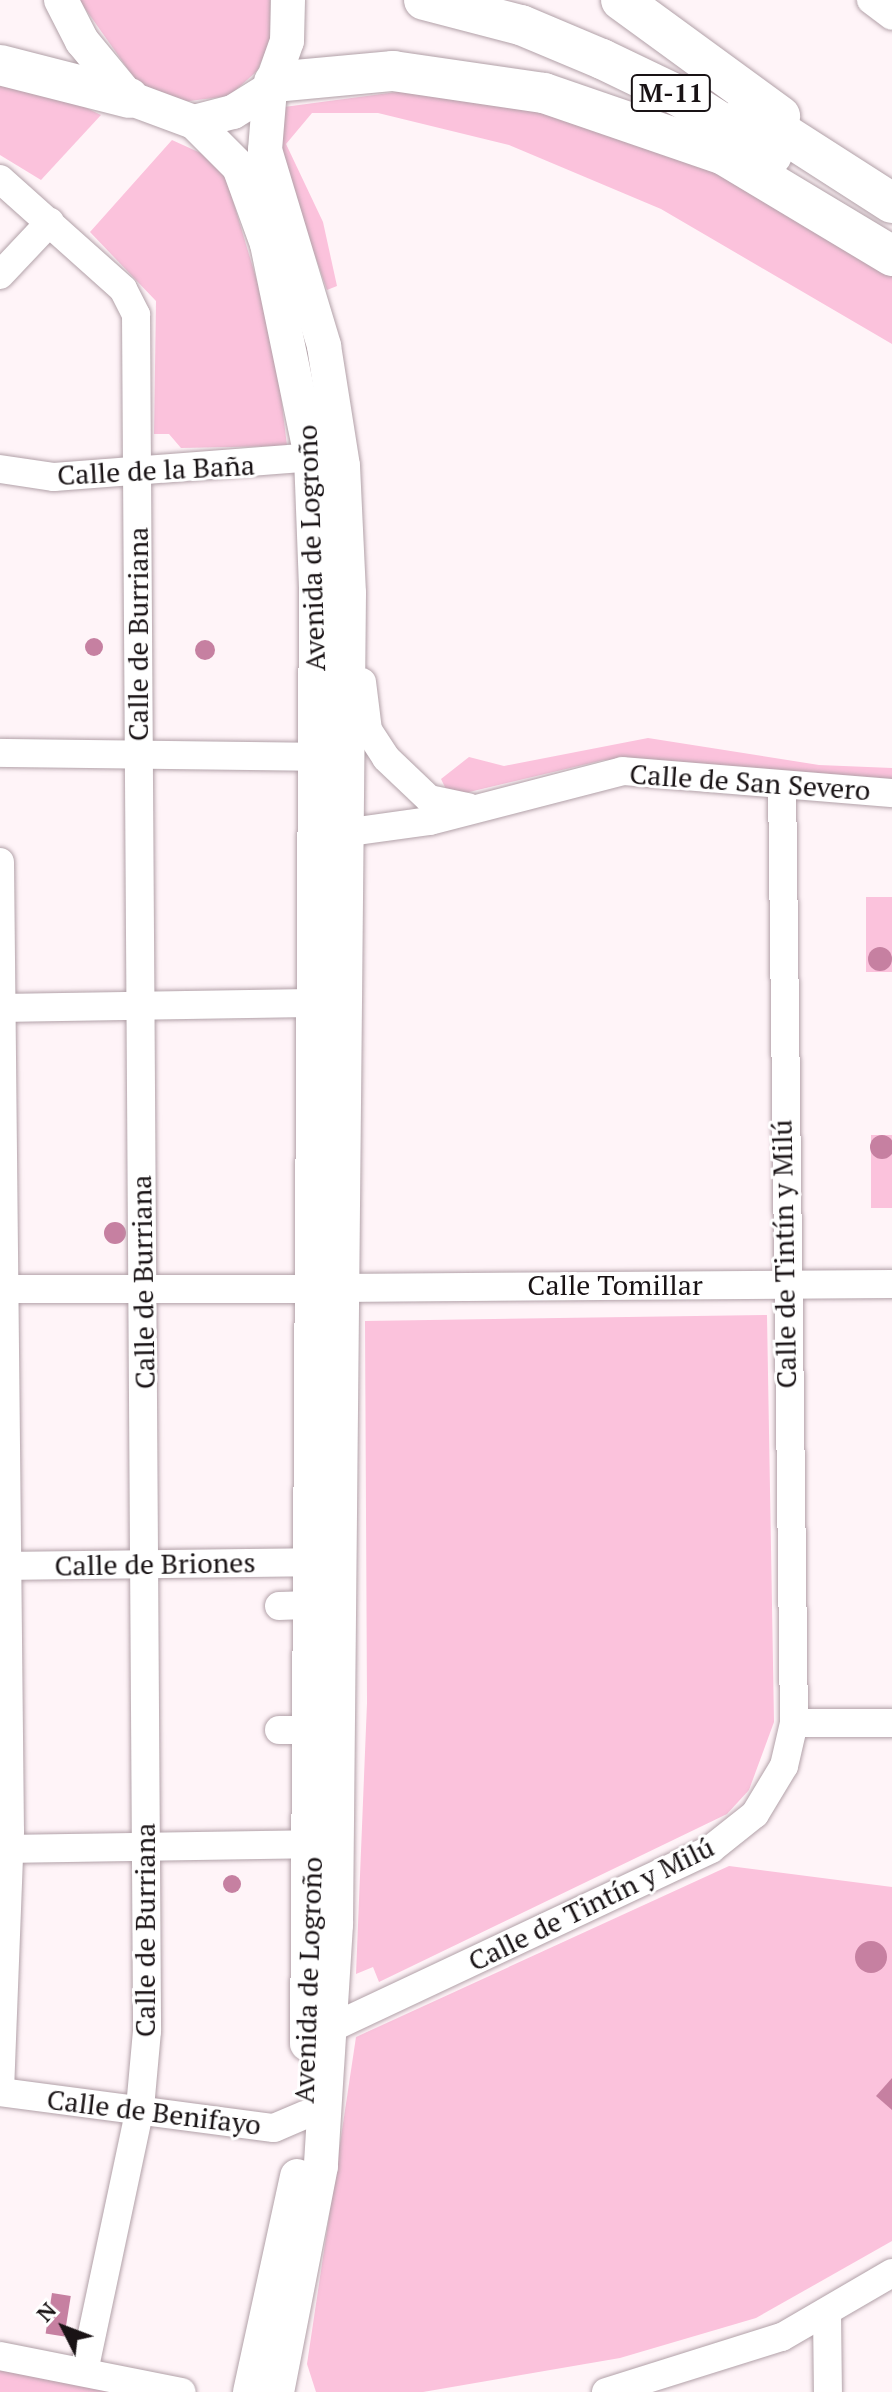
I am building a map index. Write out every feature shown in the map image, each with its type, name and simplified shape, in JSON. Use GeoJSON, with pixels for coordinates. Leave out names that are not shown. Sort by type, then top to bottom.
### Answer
{"type":"FeatureCollection","features":[{"type":"Feature","properties":{"kind":"highway","name":"M-11"},"geometry":{"type":"LineString","coordinates":[[424,0],[521,25],[679,96],[892,240]]}},
{"type":"Feature","properties":{"kind":"highway","name":"M-11"},"geometry":{"type":"LineString","coordinates":[[520,0],[615,36],[821,154],[892,203]]}},
{"type":"Feature","properties":{"kind":"highway"},"geometry":{"type":"LineString","coordinates":[[621,0],[821,154]]}},
{"type":"Feature","properties":{"kind":"highway"},"geometry":{"type":"LineString","coordinates":[[0,65],[129,98]]}},
{"type":"Feature","properties":{"kind":"highway"},"geometry":{"type":"LineString","coordinates":[[272,85],[393,71],[558,97],[724,155],[892,256]]}},
{"type":"Feature","properties":{"kind":"main road"},"geometry":{"type":"LineString","coordinates":[[61,0],[82,41],[129,98],[194,122],[233,112],[272,85]]}},
{"type":"Feature","properties":{"kind":"main road","name":"Avenida de Logroño"},"geometry":{"type":"LineString","coordinates":[[277,2392],[321,2166],[331,2028],[325,1840],[295,1605],[310,1562],[323,1288],[339,1146],[349,593],[343,466],[324,346],[265,150],[272,85],[287,41],[288,0]]}},
{"type":"Feature","properties":{"kind":"main road","name":"Avenida de Logroño"},"geometry":{"type":"LineString","coordinates":[[194,122],[239,167],[267,244],[311,457],[316,757],[311,1003],[323,1288],[310,1727]]}},
{"type":"Feature","properties":{"kind":"main road"},"geometry":{"type":"LineString","coordinates":[[316,757],[327,765],[328,827],[343,833]]}},
{"type":"Feature","properties":{"kind":"main road","name":"Avenida de Logroño"},"geometry":{"type":"LineString","coordinates":[[250,2392],[305,2115],[325,1840]]}},
{"type":"Feature","properties":{"kind":"street"},"geometry":{"type":"LineString","coordinates":[[871,0],[892,16]]}},
{"type":"Feature","properties":{"kind":"street","name":"Calle de Burriana"},"geometry":{"type":"LineString","coordinates":[[0,179],[132,301],[138,468],[147,2031],[140,2108],[84,2371]]}},
{"type":"Feature","properties":{"kind":"street"},"geometry":{"type":"LineString","coordinates":[[0,275],[50,222]]}},
{"type":"Feature","properties":{"kind":"street","name":"Calle de la Baña"},"geometry":{"type":"LineString","coordinates":[[0,469],[54,477],[138,468],[285,464],[311,457]]}},
{"type":"Feature","properties":{"kind":"street","name":"Avenida de Logroño"},"geometry":{"type":"LineString","coordinates":[[349,593],[368,730],[417,790]]}},
{"type":"Feature","properties":{"kind":"street"},"geometry":{"type":"LineString","coordinates":[[0,753],[316,757]]}},
{"type":"Feature","properties":{"kind":"street","name":"Calle de San Severo"},"geometry":{"type":"LineString","coordinates":[[343,833],[385,828],[623,771],[892,793]]}},
{"type":"Feature","properties":{"kind":"street","name":"Calle de Tintín y Milú"},"geometry":{"type":"LineString","coordinates":[[331,2028],[728,1839],[769,1797],[794,1723],[785,1286],[782,785]]}},
{"type":"Feature","properties":{"kind":"street"},"geometry":{"type":"LineString","coordinates":[[385,828],[417,790]]}},
{"type":"Feature","properties":{"kind":"street","name":"Calle de San Severo"},"geometry":{"type":"LineString","coordinates":[[417,790],[444,805],[469,807]]}},
{"type":"Feature","properties":{"kind":"street"},"geometry":{"type":"LineString","coordinates":[[0,862],[5,1849],[0,2092]]}},
{"type":"Feature","properties":{"kind":"street"},"geometry":{"type":"LineString","coordinates":[[1,1008],[139,1002],[311,1003]]}},
{"type":"Feature","properties":{"kind":"street","name":"Avenida de Logroño"},"geometry":{"type":"LineString","coordinates":[[311,1003],[325,1015],[328,1112],[339,1146]]}},
{"type":"Feature","properties":{"kind":"street","name":"Calle Tomillar"},"geometry":{"type":"LineString","coordinates":[[3,1289],[892,1284]]}},
{"type":"Feature","properties":{"kind":"street","name":"Avenida de Logroño"},"geometry":{"type":"LineString","coordinates":[[310,1562],[326,1587],[331,1705],[310,1727]]}},
{"type":"Feature","properties":{"kind":"street","name":"Calle de Briones"},"geometry":{"type":"LineString","coordinates":[[2,1566],[310,1562]]}},
{"type":"Feature","properties":{"kind":"street"},"geometry":{"type":"LineString","coordinates":[[794,1723],[892,1723]]}},
{"type":"Feature","properties":{"kind":"street"},"geometry":{"type":"LineString","coordinates":[[5,1849],[144,1842],[325,1840]]}},
{"type":"Feature","properties":{"kind":"street","name":"Calle de Benifayo"},"geometry":{"type":"LineString","coordinates":[[0,2092],[274,2128],[305,2115]]}},
{"type":"Feature","properties":{"kind":"street"},"geometry":{"type":"LineString","coordinates":[[606,2392],[711,2364],[827,2314],[892,2273]]}},
{"type":"Feature","properties":{"kind":"street"},"geometry":{"type":"LineString","coordinates":[[827,2314],[828,2392]]}},
{"type":"Feature","properties":{"kind":"street"},"geometry":{"type":"LineString","coordinates":[[0,2356],[181,2392]]}},
{"type":"Feature","properties":{"kind":"shaded area"},"geometry":{"type":"Polygon","coordinates":[[[79,0],[270,0],[271,40],[257,71],[229,96],[174,103],[137,82],[79,0]]]}},
{"type":"Feature","properties":{"kind":"shaded area"},"geometry":{"type":"Polygon","coordinates":[[[0,80],[43,87],[101,115],[41,180],[0,155],[0,80]]]}},
{"type":"Feature","properties":{"kind":"shaded area"},"geometry":{"type":"Polygon","coordinates":[[[449,85],[699,153],[892,273],[892,344],[661,209],[509,145],[378,113],[312,113],[286,144],[323,222],[337,286],[327,290],[276,144],[284,107],[449,85]]]}},
{"type":"Feature","properties":{"kind":"shaded area"},"geometry":{"type":"Polygon","coordinates":[[[172,140],[216,160],[228,184],[274,338],[287,446],[181,448],[169,434],[154,434],[156,301],[90,232],[172,140]]]}},
{"type":"Feature","properties":{"kind":"shaded area"},"geometry":{"type":"Polygon","coordinates":[[[94,638],[103,647],[94,656],[85,647],[94,638]]]}},
{"type":"Feature","properties":{"kind":"shaded area"},"geometry":{"type":"Polygon","coordinates":[[[205,640],[212,643],[215,650],[212,657],[205,660],[198,657],[195,650],[198,643],[205,640]]]}},
{"type":"Feature","properties":{"kind":"shaded area"},"geometry":{"type":"Polygon","coordinates":[[[648,738],[819,765],[892,768],[892,779],[642,759],[604,760],[465,793],[447,791],[441,779],[469,757],[504,766],[648,738]]]}},
{"type":"Feature","properties":{"kind":"shaded area"},"geometry":{"type":"Polygon","coordinates":[[[866,897],[892,897],[892,972],[866,972],[866,897]]]}},
{"type":"Feature","properties":{"kind":"shaded area"},"geometry":{"type":"Polygon","coordinates":[[[880,947],[889,950],[892,959],[889,968],[880,971],[871,968],[868,959],[871,950],[880,947]]]}},
{"type":"Feature","properties":{"kind":"shaded area"},"geometry":{"type":"Polygon","coordinates":[[[871,1135],[892,1135],[892,1208],[871,1208],[871,1135]]]}},
{"type":"Feature","properties":{"kind":"shaded area"},"geometry":{"type":"Polygon","coordinates":[[[882,1135],[891,1138],[894,1147],[891,1156],[882,1159],[873,1156],[870,1147],[873,1138],[882,1135]]]}},
{"type":"Feature","properties":{"kind":"shaded area"},"geometry":{"type":"Polygon","coordinates":[[[115,1222],[123,1225],[126,1233],[123,1241],[115,1244],[107,1241],[104,1233],[107,1225],[115,1222]]]}},
{"type":"Feature","properties":{"kind":"shaded area"},"geometry":{"type":"Polygon","coordinates":[[[767,1315],[774,1722],[749,1790],[727,1814],[379,1982],[373,1967],[356,1974],[367,1703],[365,1321],[767,1315]]]}},
{"type":"Feature","properties":{"kind":"shaded area"},"geometry":{"type":"Polygon","coordinates":[[[729,1866],[892,1887],[892,2241],[756,2318],[620,2358],[423,2392],[316,2392],[307,2364],[356,2037],[729,1866]]]}},
{"type":"Feature","properties":{"kind":"shaded area"},"geometry":{"type":"Polygon","coordinates":[[[232,1875],[241,1884],[232,1893],[223,1884],[232,1875]]]}},
{"type":"Feature","properties":{"kind":"shaded area"},"geometry":{"type":"Polygon","coordinates":[[[871,1941],[882,1946],[887,1957],[882,1968],[871,1973],[860,1968],[855,1957],[860,1946],[871,1941]]]}},
{"type":"Feature","properties":{"kind":"shaded area"},"geometry":{"type":"Polygon","coordinates":[[[892,2078],[892,2110],[876,2096],[892,2078]]]}},
{"type":"Feature","properties":{"kind":"shaded area"},"geometry":{"type":"Polygon","coordinates":[[[52,2293],[71,2296],[64,2336],[46,2333],[52,2293]]]}},
{"type":"Feature","properties":{"kind":"shaded area"},"geometry":{"type":"Polygon","coordinates":[[[0,2370],[57,2381],[117,2392],[0,2392],[0,2370]]]}}]}
